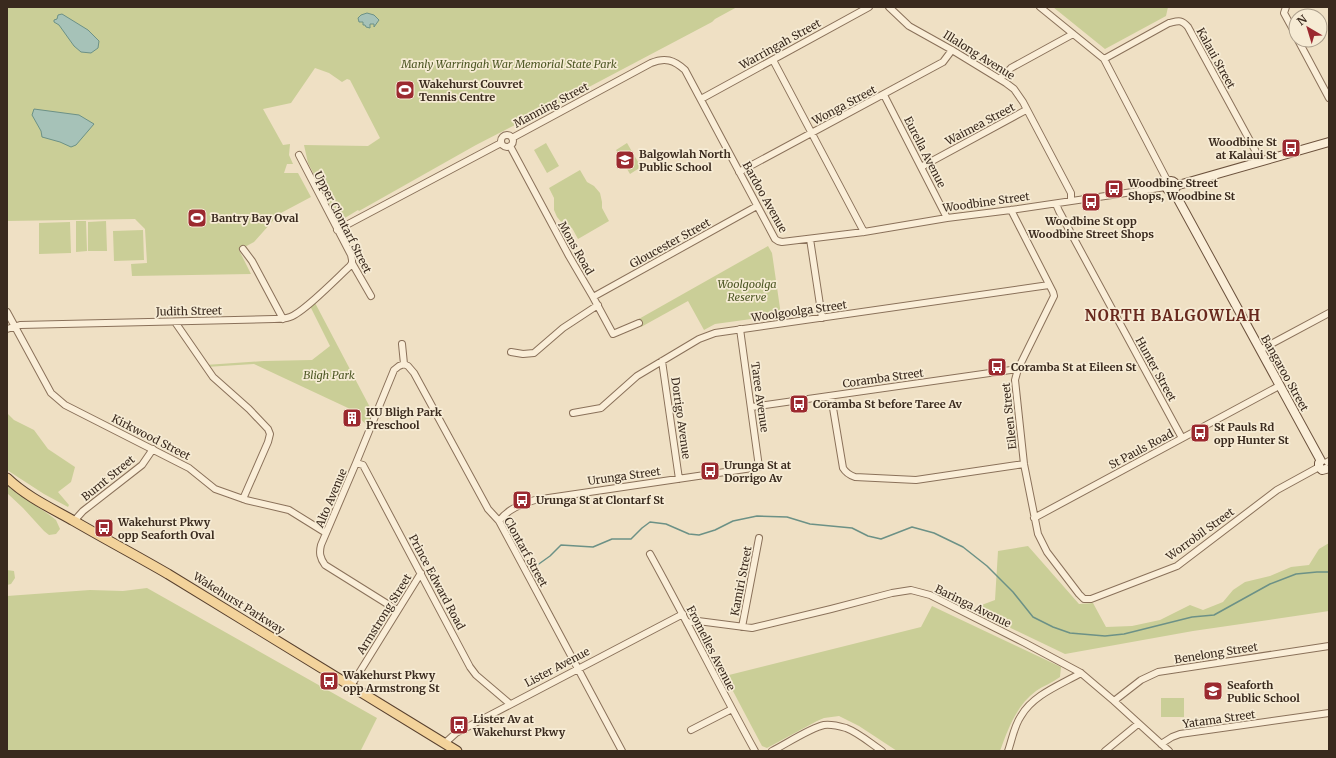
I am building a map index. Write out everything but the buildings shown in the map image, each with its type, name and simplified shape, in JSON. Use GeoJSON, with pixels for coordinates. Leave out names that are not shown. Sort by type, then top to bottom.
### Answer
{"type":"FeatureCollection","features":[{"type":"Feature","properties":{"kind":"main road","name":"Wakehurst Parkway"},"geometry":{"type":"LineString","coordinates":[[7,478],[19,489],[37,501],[168,574],[457,751]]}},
{"type":"Feature","properties":{"kind":"street","name":"Warringah Street"},"geometry":{"type":"LineString","coordinates":[[701,99],[869,7]]}},
{"type":"Feature","properties":{"kind":"street","name":"Illalong Avenue"},"geometry":{"type":"LineString","coordinates":[[889,7],[909,26],[952,50],[1014,89],[1019,95],[1071,193],[1071,200]]}},
{"type":"Feature","properties":{"kind":"street","name":"Bangaroo Street"},"geometry":{"type":"LineString","coordinates":[[1040,7],[1104,59],[1260,350],[1325,466]]}},
{"type":"Feature","properties":{"kind":"street"},"geometry":{"type":"LineString","coordinates":[[1286,7],[1284,13],[1288,20]]}},
{"type":"Feature","properties":{"kind":"street","name":"Kalaui Street"},"geometry":{"type":"LineString","coordinates":[[1104,59],[1169,23],[1178,21],[1184,22],[1261,161]]}},
{"type":"Feature","properties":{"kind":"street"},"geometry":{"type":"LineString","coordinates":[[1000,79],[1011,68],[1073,34]]}},
{"type":"Feature","properties":{"kind":"street"},"geometry":{"type":"LineString","coordinates":[[1302,48],[1329,98]]}},
{"type":"Feature","properties":{"kind":"street","name":"Wonga Street"},"geometry":{"type":"LineString","coordinates":[[739,172],[943,62],[952,50]]}},
{"type":"Feature","properties":{"kind":"street","name":"Manning Street"},"geometry":{"type":"LineString","coordinates":[[512,138],[658,60],[671,60],[679,64],[685,70]]}},
{"type":"Feature","properties":{"kind":"street"},"geometry":{"type":"LineString","coordinates":[[773,60],[864,232]]}},
{"type":"Feature","properties":{"kind":"street","name":"Bardoo Avenue"},"geometry":{"type":"LineString","coordinates":[[685,70],[775,239],[782,242],[810,239]]}},
{"type":"Feature","properties":{"kind":"street","name":"Eurella Avenue"},"geometry":{"type":"LineString","coordinates":[[884,95],[948,218]]}},
{"type":"Feature","properties":{"kind":"street","name":"Waimea Street"},"geometry":{"type":"LineString","coordinates":[[921,167],[1026,110]]}},
{"type":"Feature","properties":{"kind":"street"},"geometry":{"type":"LineString","coordinates":[[504,135],[508,135],[512,138],[513,142],[510,146],[505,147],[501,143],[501,138],[504,135]]}},
{"type":"Feature","properties":{"kind":"street","name":"Woodbine Street"},"geometry":{"type":"LineString","coordinates":[[810,239],[1171,186],[1329,142]]}},
{"type":"Feature","properties":{"kind":"street"},"geometry":{"type":"LineString","coordinates":[[337,230],[501,143]]}},
{"type":"Feature","properties":{"kind":"street","name":"Mons Road"},"geometry":{"type":"LineString","coordinates":[[510,146],[568,256],[598,305],[613,334],[639,323]]}},
{"type":"Feature","properties":{"kind":"street","name":"Upper Clontarf Street"},"geometry":{"type":"LineString","coordinates":[[299,156],[351,255],[352,263],[371,296]]}},
{"type":"Feature","properties":{"kind":"street","name":"Hunter Street"},"geometry":{"type":"LineString","coordinates":[[1056,204],[1182,438]]}},
{"type":"Feature","properties":{"kind":"street","name":"Gloucester Street"},"geometry":{"type":"LineString","coordinates":[[593,297],[757,206]]}},
{"type":"Feature","properties":{"kind":"street","name":"Eileen Street"},"geometry":{"type":"LineString","coordinates":[[1011,210],[1053,292],[1053,300],[1018,369],[1014,385],[1024,464],[1034,518],[1038,534],[1047,552],[1084,599]]}},
{"type":"Feature","properties":{"kind":"street"},"geometry":{"type":"LineString","coordinates":[[810,239],[822,318]]}},
{"type":"Feature","properties":{"kind":"street"},"geometry":{"type":"LineString","coordinates":[[243,249],[252,261],[282,319]]}},
{"type":"Feature","properties":{"kind":"street","name":"Judith Street"},"geometry":{"type":"LineString","coordinates":[[7,329],[14,326],[289,318],[296,314],[352,263]]}},
{"type":"Feature","properties":{"kind":"street","name":"Woolgoolga Street"},"geometry":{"type":"LineString","coordinates":[[574,413],[601,408],[637,376],[700,339],[716,333],[1049,285]]}},
{"type":"Feature","properties":{"kind":"street"},"geometry":{"type":"LineString","coordinates":[[511,352],[523,354],[534,353],[563,328],[598,305]]}},
{"type":"Feature","properties":{"kind":"street","name":"Kirkwood Street"},"geometry":{"type":"LineString","coordinates":[[7,312],[51,393],[65,405],[189,468],[216,489],[243,499],[289,510],[326,533]]}},
{"type":"Feature","properties":{"kind":"street"},"geometry":{"type":"LineString","coordinates":[[1260,350],[1329,313]]}},
{"type":"Feature","properties":{"kind":"street"},"geometry":{"type":"LineString","coordinates":[[175,322],[213,377],[249,409],[268,429],[270,434],[268,442],[243,499]]}},
{"type":"Feature","properties":{"kind":"street","name":"Taree Avenue"},"geometry":{"type":"LineString","coordinates":[[740,329],[752,407],[759,467]]}},
{"type":"Feature","properties":{"kind":"street"},"geometry":{"type":"LineString","coordinates":[[402,344],[404,364]]}},
{"type":"Feature","properties":{"kind":"street","name":"Dorrigo Avenue"},"geometry":{"type":"LineString","coordinates":[[662,361],[679,479]]}},
{"type":"Feature","properties":{"kind":"street","name":"Alto Avenue"},"geometry":{"type":"LineString","coordinates":[[397,610],[325,565],[321,559],[320,552],[321,545],[394,370],[404,364]]}},
{"type":"Feature","properties":{"kind":"street","name":"Clontarf Street"},"geometry":{"type":"LineString","coordinates":[[404,364],[414,373],[488,509],[499,521],[622,751]]}},
{"type":"Feature","properties":{"kind":"street","name":"Coramba Street"},"geometry":{"type":"LineString","coordinates":[[752,407],[1018,369]]}},
{"type":"Feature","properties":{"kind":"street","name":"St Pauls Road"},"geometry":{"type":"LineString","coordinates":[[1034,518],[1280,386]]}},
{"type":"Feature","properties":{"kind":"street"},"geometry":{"type":"LineString","coordinates":[[832,396],[843,468],[846,472],[855,477],[916,480],[1024,464]]}},
{"type":"Feature","properties":{"kind":"street","name":"Burnt Street"},"geometry":{"type":"LineString","coordinates":[[74,521],[83,511],[142,465],[153,449]]}},
{"type":"Feature","properties":{"kind":"street","name":"Prince Edward Road"},"geometry":{"type":"LineString","coordinates":[[356,463],[363,465],[470,666],[476,675],[510,704]]}},
{"type":"Feature","properties":{"kind":"street","name":"Worrobil Street"},"geometry":{"type":"LineString","coordinates":[[1084,599],[1091,599],[1177,566],[1277,490],[1325,466]]}},
{"type":"Feature","properties":{"kind":"street","name":"Urunga Street"},"geometry":{"type":"LineString","coordinates":[[499,521],[506,513],[522,504],[535,500],[759,467]]}},
{"type":"Feature","properties":{"kind":"street","name":"Kamiri Street"},"geometry":{"type":"LineString","coordinates":[[742,627],[759,538]]}},
{"type":"Feature","properties":{"kind":"street","name":"Fromelles Avenue"},"geometry":{"type":"LineString","coordinates":[[650,554],[732,709],[756,751]]}},
{"type":"Feature","properties":{"kind":"street","name":"Armstrong Street"},"geometry":{"type":"LineString","coordinates":[[351,686],[421,573]]}},
{"type":"Feature","properties":{"kind":"street","name":"Baringa Avenue"},"geometry":{"type":"LineString","coordinates":[[687,623],[698,621],[752,628],[831,610],[892,593],[911,590],[930,595],[1081,673],[1169,751]]}},
{"type":"Feature","properties":{"kind":"street","name":"Lister Avenue"},"geometry":{"type":"LineString","coordinates":[[445,744],[456,733],[577,668],[683,614]]}},
{"type":"Feature","properties":{"kind":"street","name":"Benelong Street"},"geometry":{"type":"LineString","coordinates":[[1114,701],[1141,680],[1158,672],[1329,646]]}},
{"type":"Feature","properties":{"kind":"street"},"geometry":{"type":"LineString","coordinates":[[1008,751],[1019,718],[1027,707],[1036,699],[1081,673]]}},
{"type":"Feature","properties":{"kind":"street"},"geometry":{"type":"LineString","coordinates":[[691,730],[732,709]]}},
{"type":"Feature","properties":{"kind":"street","name":"Yatama Street"},"geometry":{"type":"LineString","coordinates":[[1161,744],[1180,734],[1329,712]]}},
{"type":"Feature","properties":{"kind":"street"},"geometry":{"type":"LineString","coordinates":[[1105,751],[1138,724]]}},
{"type":"Feature","properties":{"kind":"street"},"geometry":{"type":"LineString","coordinates":[[772,751],[816,728],[826,725],[834,725],[856,733],[882,751]]}},
{"type":"Feature","properties":{"kind":"green space","name":"Manly Warringah War Memorial State Park"},"geometry":{"type":"Polygon","coordinates":[[[7,7],[737,7],[712,22],[517,125],[476,145],[340,221],[332,209],[308,163],[304,145],[368,146],[380,138],[350,80],[347,79],[342,82],[329,73],[315,68],[291,103],[263,109],[283,145],[290,144],[289,155],[293,164],[287,164],[284,173],[298,173],[311,197],[279,214],[254,242],[239,250],[251,274],[132,276],[131,264],[147,263],[145,229],[135,219],[7,221],[7,7]]]}},
{"type":"Feature","properties":{"kind":"green space"},"geometry":{"type":"Polygon","coordinates":[[[1053,7],[1168,7],[1166,16],[1105,49],[1053,7]]]}},
{"type":"Feature","properties":{"kind":"green space"},"geometry":{"type":"Polygon","coordinates":[[[546,143],[559,166],[547,173],[534,150],[546,143]]]}},
{"type":"Feature","properties":{"kind":"green space"},"geometry":{"type":"Polygon","coordinates":[[[627,143],[641,167],[630,174],[616,150],[627,143]]]}},
{"type":"Feature","properties":{"kind":"green space"},"geometry":{"type":"Polygon","coordinates":[[[580,170],[587,182],[594,186],[600,193],[602,208],[609,221],[578,239],[572,228],[563,224],[557,217],[554,210],[554,198],[549,188],[580,170]]]}},
{"type":"Feature","properties":{"kind":"green space"},"geometry":{"type":"Polygon","coordinates":[[[76,221],[86,221],[87,251],[76,252],[76,221]]]}},
{"type":"Feature","properties":{"kind":"green space"},"geometry":{"type":"Polygon","coordinates":[[[106,221],[107,251],[88,251],[88,222],[106,221]]]}},
{"type":"Feature","properties":{"kind":"green space"},"geometry":{"type":"Polygon","coordinates":[[[70,222],[71,253],[39,254],[39,223],[70,222]]]}},
{"type":"Feature","properties":{"kind":"green space"},"geometry":{"type":"Polygon","coordinates":[[[143,230],[144,260],[114,261],[113,231],[143,230]]]}},
{"type":"Feature","properties":{"kind":"green space","name":"Woolgoolga Reserve"},"geometry":{"type":"Polygon","coordinates":[[[768,246],[772,253],[781,315],[715,324],[704,330],[688,301],[641,327],[637,320],[768,246]]]}},
{"type":"Feature","properties":{"kind":"green space","name":"Bligh Park"},"geometry":{"type":"Polygon","coordinates":[[[313,299],[373,413],[368,426],[348,408],[254,364],[206,367],[205,365],[264,361],[312,360],[330,346],[309,304],[313,299]]]}},
{"type":"Feature","properties":{"kind":"green space"},"geometry":{"type":"Polygon","coordinates":[[[7,413],[14,420],[34,430],[48,449],[75,467],[71,482],[58,492],[69,505],[68,507],[44,494],[7,470],[7,413]]]}},
{"type":"Feature","properties":{"kind":"green space"},"geometry":{"type":"Polygon","coordinates":[[[7,486],[56,520],[60,529],[56,534],[49,535],[44,531],[7,493],[7,486]]]}},
{"type":"Feature","properties":{"kind":"green space"},"geometry":{"type":"Polygon","coordinates":[[[1329,543],[1329,611],[1193,631],[1065,654],[971,609],[995,600],[998,551],[1028,546],[1079,604],[1093,603],[1106,627],[1132,626],[1160,620],[1190,605],[1203,610],[1223,602],[1233,590],[1245,582],[1270,576],[1291,567],[1309,565],[1319,549],[1329,543]]]}},
{"type":"Feature","properties":{"kind":"green space"},"geometry":{"type":"Polygon","coordinates":[[[7,570],[14,571],[15,578],[11,584],[7,585],[7,570]]]}},
{"type":"Feature","properties":{"kind":"green space"},"geometry":{"type":"Polygon","coordinates":[[[147,588],[377,718],[361,750],[7,751],[7,596],[90,590],[123,591],[147,588]]]}},
{"type":"Feature","properties":{"kind":"green space"},"geometry":{"type":"Polygon","coordinates":[[[932,606],[1061,667],[1060,677],[1036,691],[1023,704],[1010,726],[1000,751],[897,751],[859,726],[839,716],[824,718],[817,721],[767,748],[762,746],[725,676],[921,627],[932,606]]]}},
{"type":"Feature","properties":{"kind":"green space"},"geometry":{"type":"Polygon","coordinates":[[[1161,698],[1184,698],[1184,717],[1161,717],[1161,698]]]}},
{"type":"Feature","properties":{"kind":"water"},"geometry":{"type":"Polygon","coordinates":[[[367,13],[374,15],[379,20],[374,27],[374,24],[370,24],[370,28],[363,25],[363,22],[359,22],[358,18],[367,13]]]}},
{"type":"Feature","properties":{"kind":"water"},"geometry":{"type":"Polygon","coordinates":[[[62,14],[88,30],[99,41],[98,48],[91,53],[81,52],[74,46],[59,25],[54,22],[58,15],[62,14]]]}},
{"type":"Feature","properties":{"kind":"water"},"geometry":{"type":"Polygon","coordinates":[[[34,109],[79,115],[94,124],[76,145],[71,147],[42,137],[41,131],[32,115],[34,109]]]}},
{"type":"Feature","properties":{"kind":"waterway"},"geometry":{"type":"LineString","coordinates":[[532,565],[536,566],[550,556],[561,545],[593,547],[612,539],[631,539],[650,522],[666,524],[689,534],[699,535],[715,530],[733,521],[757,516],[787,517],[810,524],[852,528],[868,536],[881,539],[912,527],[934,533],[963,547],[987,566],[1013,592],[1033,617],[1053,627],[1070,633],[1105,636],[1124,634],[1192,617],[1214,615],[1270,584],[1296,574],[1329,572]]}},
{"type":"Feature","properties":{"kind":"place","name":"Wakehurst Couvret Tennis Centre"},"geometry":{"type":"Point","coordinates":[405,90]}},
{"type":"Feature","properties":{"kind":"place","name":"Woodbine St at Kalaui St"},"geometry":{"type":"Point","coordinates":[1291,148]}},
{"type":"Feature","properties":{"kind":"place","name":"Balgowlah North Public School"},"geometry":{"type":"Point","coordinates":[625,160]}},
{"type":"Feature","properties":{"kind":"place","name":"Woodbine Street Shops, Woodbine St"},"geometry":{"type":"Point","coordinates":[1114,189]}},
{"type":"Feature","properties":{"kind":"place","name":"Woodbine St opp Woodbine Street Shops"},"geometry":{"type":"Point","coordinates":[1091,202]}},
{"type":"Feature","properties":{"kind":"place","name":"Bantry Bay Oval"},"geometry":{"type":"Point","coordinates":[197,218]}},
{"type":"Feature","properties":{"kind":"place","name":"Coramba St at Eileen St"},"geometry":{"type":"Point","coordinates":[997,367]}},
{"type":"Feature","properties":{"kind":"place","name":"Coramba St before Taree Av"},"geometry":{"type":"Point","coordinates":[799,404]}},
{"type":"Feature","properties":{"kind":"place","name":"KU Bligh Park Preschool"},"geometry":{"type":"Point","coordinates":[352,418]}},
{"type":"Feature","properties":{"kind":"place","name":"St Pauls Rd opp Hunter St"},"geometry":{"type":"Point","coordinates":[1200,433]}},
{"type":"Feature","properties":{"kind":"place","name":"Urunga St at Dorrigo Av"},"geometry":{"type":"Point","coordinates":[710,471]}},
{"type":"Feature","properties":{"kind":"place","name":"Urunga St at Clontarf St"},"geometry":{"type":"Point","coordinates":[522,500]}},
{"type":"Feature","properties":{"kind":"place","name":"Wakehurst Pkwy opp Seaforth Oval"},"geometry":{"type":"Point","coordinates":[104,528]}},
{"type":"Feature","properties":{"kind":"place","name":"Wakehurst Pkwy opp Armstrong St"},"geometry":{"type":"Point","coordinates":[329,681]}},
{"type":"Feature","properties":{"kind":"place","name":"Seaforth Public School"},"geometry":{"type":"Point","coordinates":[1213,691]}},
{"type":"Feature","properties":{"kind":"place","name":"Lister Av at Wakehurst Pkwy"},"geometry":{"type":"Point","coordinates":[459,725]}},
{"type":"Feature","properties":{"kind":"district","name":"NORTH BALGOWLAH"},"geometry":{"type":"Point","coordinates":[1173,316]}}]}
